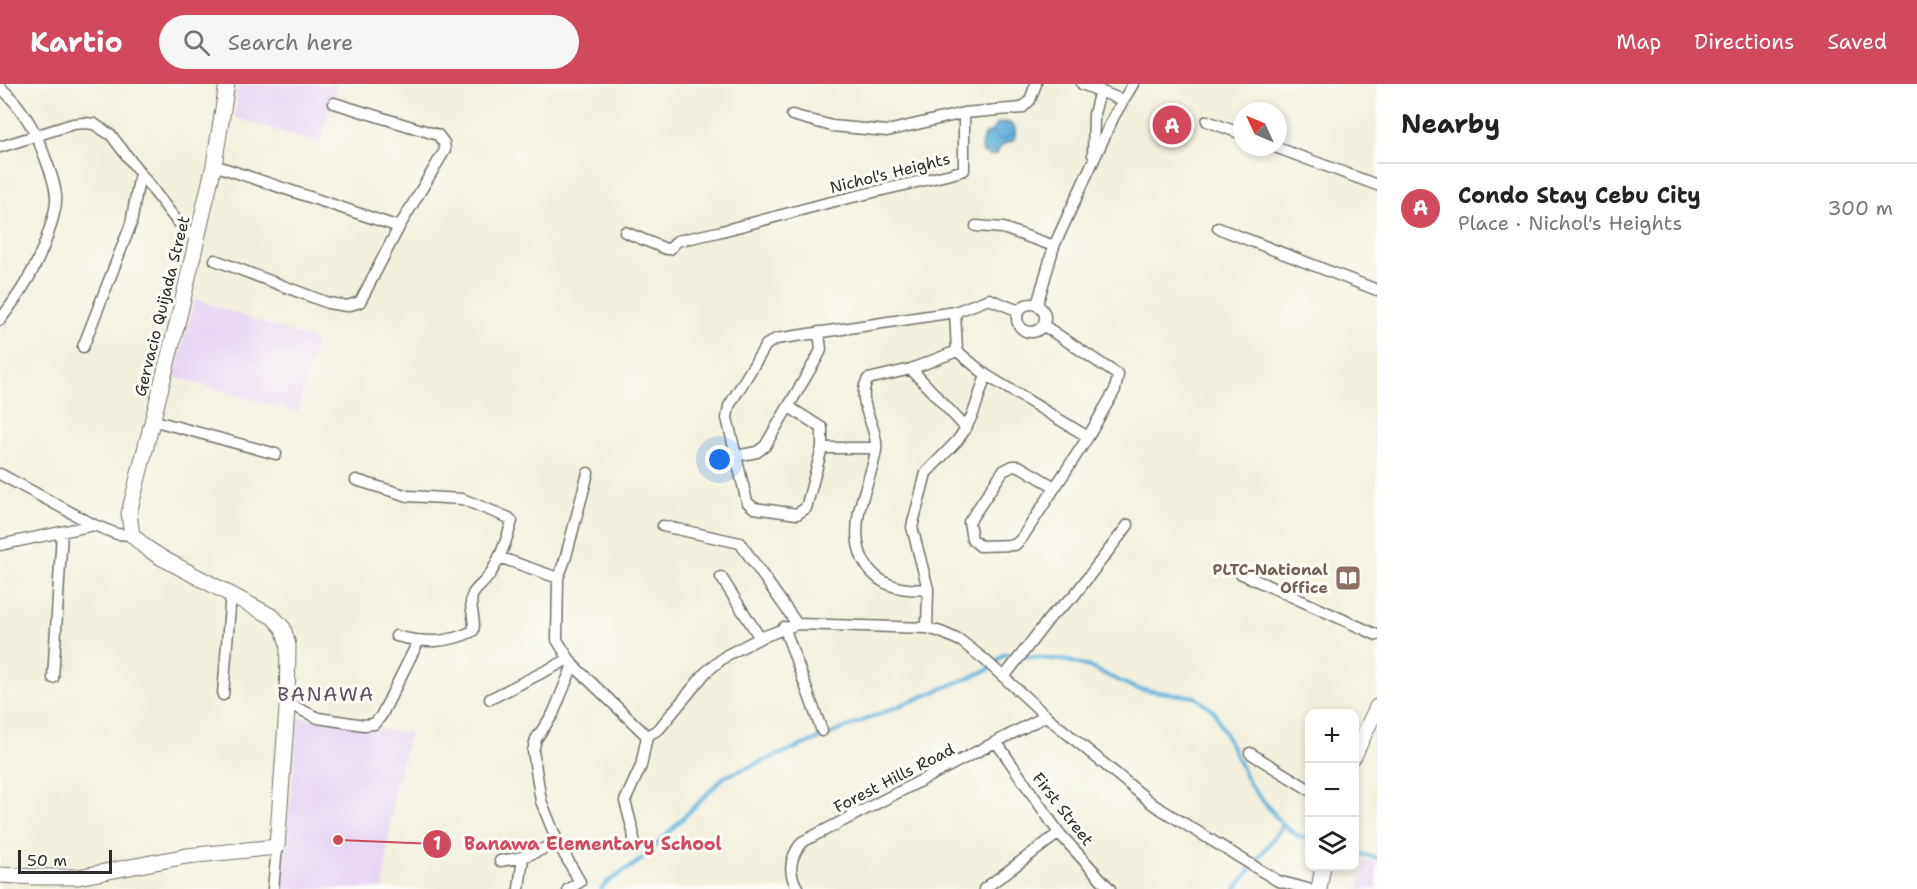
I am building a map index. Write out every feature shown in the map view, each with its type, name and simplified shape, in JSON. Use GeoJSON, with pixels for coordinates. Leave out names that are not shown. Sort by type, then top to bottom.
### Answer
{"type":"FeatureCollection","features":[{"type":"Feature","properties":{"kind":"street","name":"Gervacio Quijada Street"},"geometry":{"type":"LineString","coordinates":[[132,535],[129,513],[197,240],[214,165],[227,84]]}},
{"type":"Feature","properties":{"kind":"street"},"geometry":{"type":"LineString","coordinates":[[792,115],[832,126],[886,131],[963,113],[1022,108],[1029,100],[1036,84]]}},
{"type":"Feature","properties":{"kind":"street"},"geometry":{"type":"LineString","coordinates":[[1082,84],[1122,100]]}},
{"type":"Feature","properties":{"kind":"street"},"geometry":{"type":"LineString","coordinates":[[1037,305],[1053,246],[1122,100],[1133,84]]}},
{"type":"Feature","properties":{"kind":"street"},"geometry":{"type":"LineString","coordinates":[[0,87],[15,101],[37,136],[56,195],[56,210],[33,271],[26,285],[0,320]]}},
{"type":"Feature","properties":{"kind":"street"},"geometry":{"type":"LineString","coordinates":[[1093,161],[1094,114],[1100,90]]}},
{"type":"Feature","properties":{"kind":"street"},"geometry":{"type":"LineString","coordinates":[[215,260],[328,303],[347,306],[360,302],[399,227],[445,150],[444,142],[438,135],[334,103]]}},
{"type":"Feature","properties":{"kind":"street","name":"Nichol's Heights"},"geometry":{"type":"LineString","coordinates":[[626,232],[666,249],[673,247],[677,241],[683,239],[964,170],[963,113]]}},
{"type":"Feature","properties":{"kind":"street"},"geometry":{"type":"LineString","coordinates":[[1207,121],[1233,131]]}},
{"type":"Feature","properties":{"kind":"street"},"geometry":{"type":"LineString","coordinates":[[0,147],[73,124],[94,124],[111,135],[176,220],[197,240]]}},
{"type":"Feature","properties":{"kind":"street"},"geometry":{"type":"LineString","coordinates":[[1287,151],[1377,185]]}},
{"type":"Feature","properties":{"kind":"street"},"geometry":{"type":"LineString","coordinates":[[214,165],[399,227]]}},
{"type":"Feature","properties":{"kind":"street"},"geometry":{"type":"LineString","coordinates":[[83,347],[110,283],[131,224],[140,173]]}},
{"type":"Feature","properties":{"kind":"street"},"geometry":{"type":"LineString","coordinates":[[976,226],[1003,228],[1053,246]]}},
{"type":"Feature","properties":{"kind":"street"},"geometry":{"type":"LineString","coordinates":[[1218,228],[1377,290]]}},
{"type":"Feature","properties":{"kind":"street"},"geometry":{"type":"LineString","coordinates":[[789,407],[822,428],[822,448],[806,508],[797,514],[754,508],[747,502],[727,418],[729,406],[766,345],[776,339],[956,312],[989,299],[1019,310]]}},
{"type":"Feature","properties":{"kind":"street"},"geometry":{"type":"LineString","coordinates":[[1031,304],[1037,305],[1043,310],[1045,318],[1043,325],[1037,331],[1028,332],[1020,327],[1017,319],[1019,310],[1031,304]]}},
{"type":"Feature","properties":{"kind":"street"},"geometry":{"type":"LineString","coordinates":[[956,312],[957,351],[986,375],[1088,437]]}},
{"type":"Feature","properties":{"kind":"street"},"geometry":{"type":"LineString","coordinates":[[1043,325],[1118,375],[1115,390],[1088,437],[1056,486],[1022,538],[1015,545],[980,546],[972,539],[969,522],[1003,471],[1019,466],[1056,486]]}},
{"type":"Feature","properties":{"kind":"street"},"geometry":{"type":"LineString","coordinates":[[736,456],[757,452],[765,446],[820,350],[819,332]]}},
{"type":"Feature","properties":{"kind":"street"},"geometry":{"type":"LineString","coordinates":[[928,589],[900,588],[878,579],[866,568],[862,558],[857,529],[859,511],[876,448],[863,395],[864,386],[868,379],[910,369],[957,351]]}},
{"type":"Feature","properties":{"kind":"street"},"geometry":{"type":"LineString","coordinates":[[910,369],[966,428]]}},
{"type":"Feature","properties":{"kind":"street"},"geometry":{"type":"LineString","coordinates":[[927,628],[928,589],[912,527],[926,473],[957,441],[966,428],[986,375]]}},
{"type":"Feature","properties":{"kind":"street"},"geometry":{"type":"LineString","coordinates":[[152,420],[276,454]]}},
{"type":"Feature","properties":{"kind":"street"},"geometry":{"type":"LineString","coordinates":[[822,448],[876,448]]}},
{"type":"Feature","properties":{"kind":"street"},"geometry":{"type":"LineString","coordinates":[[588,473],[558,578],[557,640],[571,662],[647,736]]}},
{"type":"Feature","properties":{"kind":"street"},"geometry":{"type":"LineString","coordinates":[[0,474],[94,525],[117,534],[132,535],[162,558],[273,616],[283,628],[288,645],[287,703],[273,889]]}},
{"type":"Feature","properties":{"kind":"street"},"geometry":{"type":"LineString","coordinates":[[356,480],[408,496],[462,499],[512,521],[499,557],[488,578],[473,593],[471,600],[475,625],[473,631],[462,637],[418,642],[396,636]]}},
{"type":"Feature","properties":{"kind":"street"},"geometry":{"type":"LineString","coordinates":[[0,545],[94,525]]}},
{"type":"Feature","properties":{"kind":"street"},"geometry":{"type":"LineString","coordinates":[[1002,675],[1052,615],[1073,597],[1128,525]]}},
{"type":"Feature","properties":{"kind":"street"},"geometry":{"type":"LineString","coordinates":[[663,526],[740,543],[797,624]]}},
{"type":"Feature","properties":{"kind":"street"},"geometry":{"type":"LineString","coordinates":[[53,678],[62,532]]}},
{"type":"Feature","properties":{"kind":"street"},"geometry":{"type":"LineString","coordinates":[[499,557],[558,578]]}},
{"type":"Feature","properties":{"kind":"street"},"geometry":{"type":"LineString","coordinates":[[1240,573],[1377,635]]}},
{"type":"Feature","properties":{"kind":"street"},"geometry":{"type":"LineString","coordinates":[[721,577],[760,638]]}},
{"type":"Feature","properties":{"kind":"street"},"geometry":{"type":"LineString","coordinates":[[223,695],[231,593]]}},
{"type":"Feature","properties":{"kind":"street"},"geometry":{"type":"LineString","coordinates":[[635,849],[625,801],[641,766],[647,736],[659,729],[706,672],[727,655],[784,627],[797,624],[927,628],[961,641],[1046,716],[1154,805],[1278,881],[1308,889]]}},
{"type":"Feature","properties":{"kind":"street"},"geometry":{"type":"LineString","coordinates":[[784,627],[822,731]]}},
{"type":"Feature","properties":{"kind":"street"},"geometry":{"type":"LineString","coordinates":[[287,703],[318,718],[364,725],[374,724],[379,719],[418,642]]}},
{"type":"Feature","properties":{"kind":"street"},"geometry":{"type":"LineString","coordinates":[[490,699],[571,662]]}},
{"type":"Feature","properties":{"kind":"street"},"geometry":{"type":"LineString","coordinates":[[568,889],[580,882],[558,843],[541,801],[533,751],[536,738],[553,714],[571,662]]}},
{"type":"Feature","properties":{"kind":"street"},"geometry":{"type":"LineString","coordinates":[[1359,745],[1377,707]]}},
{"type":"Feature","properties":{"kind":"street","name":"Forest Hills Road"},"geometry":{"type":"LineString","coordinates":[[798,889],[790,867],[794,851],[802,842],[1046,716]]}},
{"type":"Feature","properties":{"kind":"street","name":"First Street"},"geometry":{"type":"LineString","coordinates":[[997,743],[1059,833],[1110,889]]}},
{"type":"Feature","properties":{"kind":"street"},"geometry":{"type":"LineString","coordinates":[[1250,753],[1305,787]]}},
{"type":"Feature","properties":{"kind":"street"},"geometry":{"type":"LineString","coordinates":[[984,889],[1059,833]]}},
{"type":"Feature","properties":{"kind":"street"},"geometry":{"type":"LineString","coordinates":[[500,861],[524,857],[558,843]]}},
{"type":"Feature","properties":{"kind":"street"},"geometry":{"type":"LineString","coordinates":[[0,875],[78,877],[187,856],[277,847]]}},
{"type":"Feature","properties":{"kind":"street"},"geometry":{"type":"LineString","coordinates":[[519,889],[524,857]]}},
{"type":"Feature","properties":{"kind":"street"},"geometry":{"type":"LineString","coordinates":[[1319,889],[1322,871]]}},
{"type":"Feature","properties":{"kind":"shaded area"},"geometry":{"type":"Polygon","coordinates":[[[239,84],[337,84],[320,144],[234,117],[239,84]]]}},
{"type":"Feature","properties":{"kind":"shaded area"},"geometry":{"type":"Polygon","coordinates":[[[195,299],[316,341],[297,413],[174,377],[195,299]]]}},
{"type":"Feature","properties":{"kind":"shaded area"},"geometry":{"type":"Polygon","coordinates":[[[298,717],[410,733],[394,792],[383,889],[282,889],[298,717]]]}},
{"type":"Feature","properties":{"kind":"shaded area"},"geometry":{"type":"Polygon","coordinates":[[[1365,861],[1377,863],[1377,889],[1359,889],[1365,861]]]}},
{"type":"Feature","properties":{"kind":"water"},"geometry":{"type":"Polygon","coordinates":[[[1005,122],[1015,129],[1013,141],[999,148],[997,154],[991,156],[983,152],[981,146],[984,135],[992,131],[997,124],[1005,122]]]}},
{"type":"Feature","properties":{"kind":"waterway"},"geometry":{"type":"LineString","coordinates":[[601,889],[606,883],[641,860],[724,777],[988,670],[1004,654],[1069,661],[1089,667],[1137,689],[1195,697],[1214,711],[1250,785],[1283,825],[1305,838]]}},
{"type":"Feature","properties":{"kind":"waterway"},"geometry":{"type":"LineString","coordinates":[[1236,889],[1283,825]]}},
{"type":"Feature","properties":{"kind":"waterway"},"geometry":{"type":"LineString","coordinates":[[1359,853],[1377,858]]}},
{"type":"Feature","properties":{"kind":"place","name":"Condo Stay Cebu City"},"geometry":{"type":"Point","coordinates":[1172,125]}},
{"type":"Feature","properties":{"kind":"place","name":"PLTC-National Office"},"geometry":{"type":"Point","coordinates":[1348,578]}},
{"type":"Feature","properties":{"kind":"place","name":"Banawa Elementary School"},"geometry":{"type":"Point","coordinates":[338,840]}},
{"type":"Feature","properties":{"kind":"district","name":"BANAWA"},"geometry":{"type":"Point","coordinates":[326,694]}}]}
